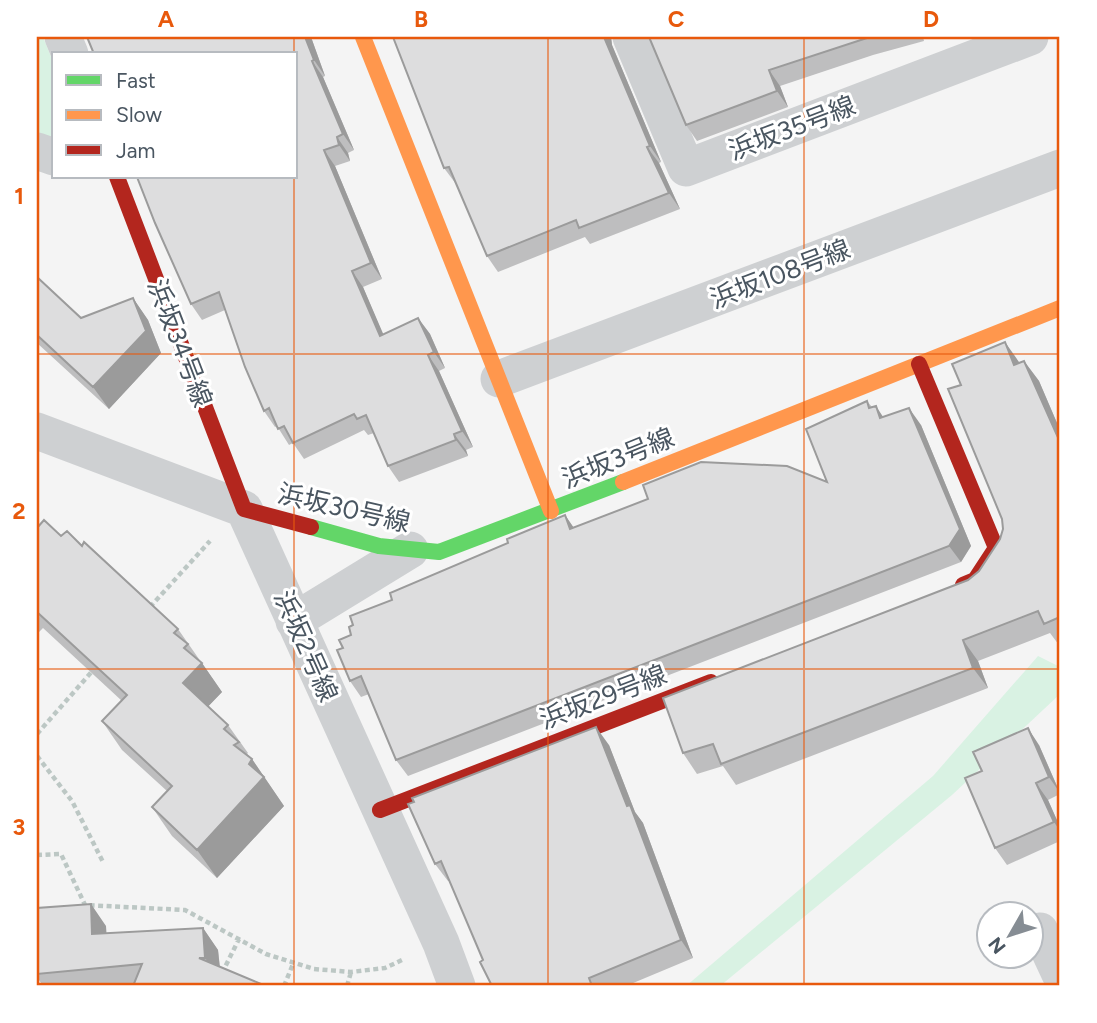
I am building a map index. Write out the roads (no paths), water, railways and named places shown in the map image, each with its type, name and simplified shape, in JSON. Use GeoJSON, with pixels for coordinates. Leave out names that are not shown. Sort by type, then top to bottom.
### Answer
{"type":"FeatureCollection","features":[{"type":"Feature","properties":{"kind":"street","name":"浜坂3号線"},"geometry":{"type":"LineString","coordinates":[[363,37],[551,511],[1060,308]]}},
{"type":"Feature","properties":{"kind":"street","name":"浜坂35号線"},"geometry":{"type":"LineString","coordinates":[[631,37],[687,168],[1030,37]]}},
{"type":"Feature","properties":{"kind":"street","name":"浜坂108号線"},"geometry":{"type":"LineString","coordinates":[[499,379],[1060,168]]}},
{"type":"Feature","properties":{"kind":"street","name":"浜坂34号線"},"geometry":{"type":"LineString","coordinates":[[114,178],[244,509]]}},
{"type":"Feature","properties":{"kind":"street"},"geometry":{"type":"LineString","coordinates":[[919,364],[996,548],[975,580],[949,590]]}},
{"type":"Feature","properties":{"kind":"street"},"geometry":{"type":"LineString","coordinates":[[37,431],[244,509]]}},
{"type":"Feature","properties":{"kind":"street","name":"浜坂30号線"},"geometry":{"type":"LineString","coordinates":[[244,509],[379,546],[439,552],[551,511]]}},
{"type":"Feature","properties":{"kind":"street","name":"浜坂2号線"},"geometry":{"type":"LineString","coordinates":[[244,509],[441,943],[457,986]]}},
{"type":"Feature","properties":{"kind":"street"},"geometry":{"type":"LineString","coordinates":[[295,621],[410,550]]}},
{"type":"Feature","properties":{"kind":"street","name":"浜坂29号線"},"geometry":{"type":"LineString","coordinates":[[380,810],[729,675]]}},
{"type":"Feature","properties":{"kind":"street"},"geometry":{"type":"LineString","coordinates":[[1044,940],[1060,974]]}}]}
